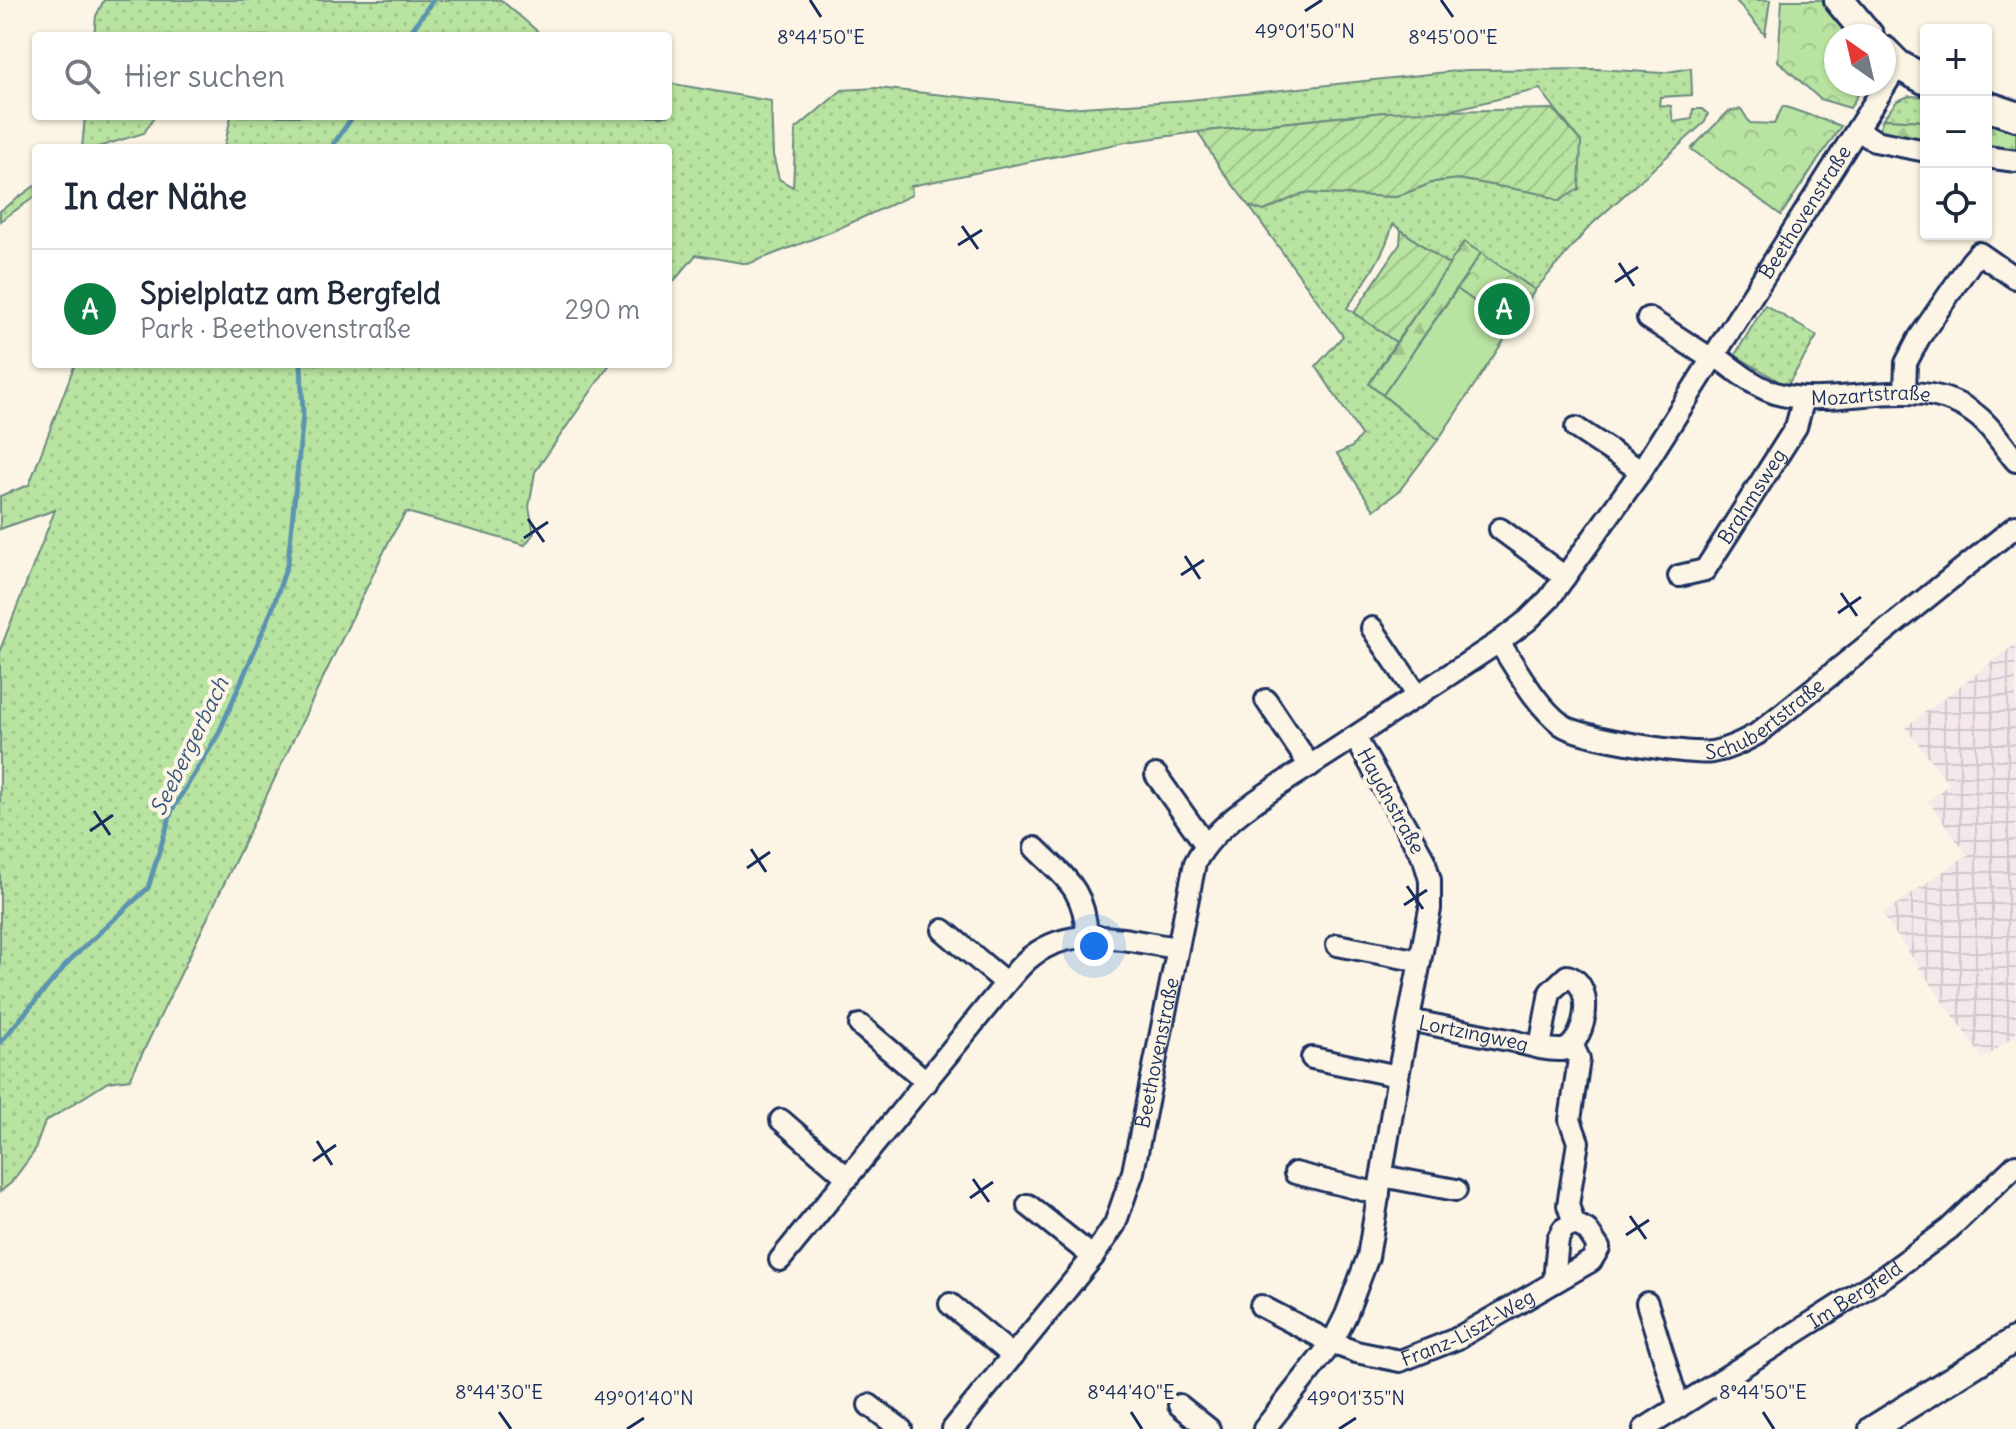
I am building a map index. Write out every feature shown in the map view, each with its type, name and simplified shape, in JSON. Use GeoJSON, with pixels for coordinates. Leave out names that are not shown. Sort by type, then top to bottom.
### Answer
{"type":"FeatureCollection","features":[{"type":"Feature","properties":{"kind":"main road"},"geometry":{"type":"LineString","coordinates":[[1839,0],[1859,24]]}},
{"type":"Feature","properties":{"kind":"main road"},"geometry":{"type":"LineString","coordinates":[[1896,61],[1920,76]]}},
{"type":"Feature","properties":{"kind":"main road"},"geometry":{"type":"LineString","coordinates":[[1992,108],[2016,116]]}},
{"type":"Feature","properties":{"kind":"street","name":"Beethovenstraße"},"geometry":{"type":"LineString","coordinates":[[953,1429],[1093,1257],[1115,1224],[1133,1172],[1195,863],[1205,844],[1229,822],[1528,620],[1565,577],[1641,471],[1711,356],[1858,130],[1874,96]]}},
{"type":"Feature","properties":{"kind":"street"},"geometry":{"type":"LineString","coordinates":[[1858,130],[1875,141],[1920,150]]}},
{"type":"Feature","properties":{"kind":"street"},"geometry":{"type":"LineString","coordinates":[[1992,158],[2016,161]]}},
{"type":"Feature","properties":{"kind":"street"},"geometry":{"type":"LineString","coordinates":[[1905,392],[1906,363],[1919,338],[1979,253],[2015,278]]}},
{"type":"Feature","properties":{"kind":"street"},"geometry":{"type":"LineString","coordinates":[[1648,318],[1711,356]]}},
{"type":"Feature","properties":{"kind":"street","name":"Mozartstraße"},"geometry":{"type":"LineString","coordinates":[[1711,356],[1759,386],[1779,394],[1804,398],[1905,392],[1942,396],[1981,419],[2016,461]]}},
{"type":"Feature","properties":{"kind":"street","name":"Brahmsweg"},"geometry":{"type":"LineString","coordinates":[[1679,576],[1705,570],[1796,427],[1804,398]]}},
{"type":"Feature","properties":{"kind":"street"},"geometry":{"type":"LineString","coordinates":[[1576,428],[1641,471]]}},
{"type":"Feature","properties":{"kind":"street","name":"Schubertstraße"},"geometry":{"type":"LineString","coordinates":[[1499,642],[1539,703],[1564,726],[1582,734],[1684,751],[1709,752],[1735,746],[1757,734],[2016,526]]}},
{"type":"Feature","properties":{"kind":"street"},"geometry":{"type":"LineString","coordinates":[[1500,529],[1565,577]]}},
{"type":"Feature","properties":{"kind":"street"},"geometry":{"type":"LineString","coordinates":[[1372,628],[1418,696]]}},
{"type":"Feature","properties":{"kind":"street"},"geometry":{"type":"LineString","coordinates":[[1266,700],[1310,766]]}},
{"type":"Feature","properties":{"kind":"street","name":"Haydnstraße"},"geometry":{"type":"LineString","coordinates":[[1264,1429],[1332,1343],[1368,1257],[1430,909],[1430,880],[1424,859],[1355,737]]}},
{"type":"Feature","properties":{"kind":"street"},"geometry":{"type":"LineString","coordinates":[[1156,775],[1205,844]]}},
{"type":"Feature","properties":{"kind":"street"},"geometry":{"type":"LineString","coordinates":[[1035,848],[1074,887],[1083,902],[1087,935]]}},
{"type":"Feature","properties":{"kind":"street"},"geometry":{"type":"LineString","coordinates":[[943,930],[1006,983]]}},
{"type":"Feature","properties":{"kind":"street"},"geometry":{"type":"LineString","coordinates":[[780,1260],[1031,956],[1050,944],[1087,935],[1177,948]]}},
{"type":"Feature","properties":{"kind":"street"},"geometry":{"type":"LineString","coordinates":[[1337,945],[1420,961]]}},
{"type":"Feature","properties":{"kind":"street","name":"Lortzingweg"},"geometry":{"type":"LineString","coordinates":[[1409,1020],[1540,1047],[1563,1050],[1573,1046],[1578,1037],[1586,1000],[1584,990],[1576,979],[1567,976],[1550,992],[1540,1047]]}},
{"type":"Feature","properties":{"kind":"street"},"geometry":{"type":"LineString","coordinates":[[860,1025],[927,1082]]}},
{"type":"Feature","properties":{"kind":"street","name":"Lortzingweg"},"geometry":{"type":"LineString","coordinates":[[1573,1046],[1579,1059],[1570,1120],[1578,1142],[1568,1205],[1574,1223]]}},
{"type":"Feature","properties":{"kind":"street"},"geometry":{"type":"LineString","coordinates":[[1312,1058],[1398,1076]]}},
{"type":"Feature","properties":{"kind":"street"},"geometry":{"type":"LineString","coordinates":[[781,1120],[848,1178]]}},
{"type":"Feature","properties":{"kind":"street","name":"Im Bergfeld"},"geometry":{"type":"LineString","coordinates":[[1644,1429],[1885,1276],[1949,1229],[2016,1165]]}},
{"type":"Feature","properties":{"kind":"street"},"geometry":{"type":"LineString","coordinates":[[1295,1173],[1381,1185],[1456,1190]]}},
{"type":"Feature","properties":{"kind":"street"},"geometry":{"type":"LineString","coordinates":[[1028,1205],[1093,1257]]}},
{"type":"Feature","properties":{"kind":"street","name":"Franz-Liszt-Weg"},"geometry":{"type":"LineString","coordinates":[[1332,1343],[1356,1352],[1400,1361],[1456,1339],[1591,1261],[1599,1248],[1587,1230],[1574,1223],[1563,1229],[1558,1239],[1554,1281]]}},
{"type":"Feature","properties":{"kind":"street"},"geometry":{"type":"LineString","coordinates":[[1647,1303],[1679,1407]]}},
{"type":"Feature","properties":{"kind":"street"},"geometry":{"type":"LineString","coordinates":[[950,1304],[1013,1356]]}},
{"type":"Feature","properties":{"kind":"street"},"geometry":{"type":"LineString","coordinates":[[1261,1306],[1332,1343]]}},
{"type":"Feature","properties":{"kind":"street"},"geometry":{"type":"LineString","coordinates":[[1872,1429],[2013,1346]]}},
{"type":"Feature","properties":{"kind":"street"},"geometry":{"type":"LineString","coordinates":[[869,1405],[901,1429]]}},
{"type":"Feature","properties":{"kind":"street"},"geometry":{"type":"LineString","coordinates":[[1179,1405],[1209,1429]]}},
{"type":"Feature","properties":{"kind":"shaded area"},"geometry":{"type":"Polygon","coordinates":[[[2016,644],[2016,1035],[1983,1059],[1882,914],[1967,855],[1928,801],[1949,784],[1905,727],[2016,644]]]}},
{"type":"Feature","properties":{"kind":"green space"},"geometry":{"type":"Polygon","coordinates":[[[104,0],[501,0],[538,32],[94,32],[96,16],[104,0]]]}},
{"type":"Feature","properties":{"kind":"green space"},"geometry":{"type":"Polygon","coordinates":[[[1735,0],[1770,0],[1765,35],[1739,4],[1735,0]]]}},
{"type":"Feature","properties":{"kind":"green space"},"geometry":{"type":"Polygon","coordinates":[[[1782,0],[1826,0],[1843,24],[1824,24],[1824,96],[1857,96],[1850,108],[1820,99],[1778,61],[1782,0]]]}},
{"type":"Feature","properties":{"kind":"green space"},"geometry":{"type":"Polygon","coordinates":[[[1691,68],[1692,95],[1660,97],[1659,105],[1671,106],[1673,122],[1692,119],[1693,109],[1702,109],[1708,114],[1705,122],[1590,226],[1535,290],[1464,242],[1449,265],[1393,224],[1380,258],[1347,308],[1396,342],[1369,384],[1438,440],[1399,491],[1374,510],[1337,454],[1352,447],[1361,435],[1316,366],[1343,336],[1249,206],[1264,211],[1303,193],[1396,197],[1434,182],[1458,179],[1543,194],[1560,201],[1581,142],[1540,89],[1443,112],[1384,112],[1126,142],[911,186],[912,195],[833,231],[748,264],[696,255],[672,283],[672,144],[225,144],[230,120],[672,120],[672,84],[771,101],[773,155],[779,179],[793,187],[796,129],[842,90],[877,88],[1067,108],[1189,100],[1466,70],[1597,69],[1662,73],[1691,68]]]}},
{"type":"Feature","properties":{"kind":"green space"},"geometry":{"type":"Polygon","coordinates":[[[1909,96],[1920,97],[1920,121],[1883,119],[1897,101],[1909,96]]]}},
{"type":"Feature","properties":{"kind":"green space"},"geometry":{"type":"Polygon","coordinates":[[[1783,106],[1841,126],[1781,215],[1691,149],[1728,112],[1741,109],[1750,123],[1774,124],[1783,106]]]}},
{"type":"Feature","properties":{"kind":"green space"},"geometry":{"type":"Polygon","coordinates":[[[1553,109],[1581,142],[1579,189],[1559,201],[1543,194],[1458,179],[1434,182],[1396,197],[1303,193],[1264,211],[1249,206],[1198,132],[1384,112],[1553,109]]]}},
{"type":"Feature","properties":{"kind":"green space"},"geometry":{"type":"Polygon","coordinates":[[[1883,119],[1920,121],[1920,143],[1883,134],[1880,127],[1883,119]]]}},
{"type":"Feature","properties":{"kind":"green space"},"geometry":{"type":"Polygon","coordinates":[[[85,120],[152,120],[144,133],[108,144],[82,144],[85,120]]]}},
{"type":"Feature","properties":{"kind":"green space"},"geometry":{"type":"Polygon","coordinates":[[[1992,124],[2016,127],[2016,153],[1992,151],[1992,124]]]}},
{"type":"Feature","properties":{"kind":"green space"},"geometry":{"type":"Polygon","coordinates":[[[32,188],[32,199],[0,221],[0,211],[32,188]]]}},
{"type":"Feature","properties":{"kind":"green space"},"geometry":{"type":"Polygon","coordinates":[[[1401,230],[1449,265],[1396,342],[1354,313],[1400,244],[1401,230]]]}},
{"type":"Feature","properties":{"kind":"green space"},"geometry":{"type":"Polygon","coordinates":[[[1464,242],[1481,253],[1383,395],[1369,384],[1464,242]]]}},
{"type":"Feature","properties":{"kind":"green space"},"geometry":{"type":"Polygon","coordinates":[[[1481,253],[1535,290],[1512,328],[1457,289],[1481,253]]]}},
{"type":"Feature","properties":{"kind":"green space"},"geometry":{"type":"Polygon","coordinates":[[[1457,289],[1512,328],[1438,440],[1383,395],[1457,289]]]}},
{"type":"Feature","properties":{"kind":"green space"},"geometry":{"type":"Polygon","coordinates":[[[1765,305],[1817,336],[1787,386],[1735,355],[1765,305]]]}},
{"type":"Feature","properties":{"kind":"green space"},"geometry":{"type":"Polygon","coordinates":[[[73,368],[607,368],[535,472],[529,507],[534,533],[525,545],[406,512],[390,539],[130,1079],[108,1082],[45,1122],[34,1152],[11,1183],[0,1192],[0,650],[55,510],[0,529],[0,496],[29,485],[73,368]]]}},
{"type":"Feature","properties":{"kind":"waterway","name":"Seebergerbach"},"geometry":{"type":"LineString","coordinates":[[411,32],[433,0]]}},
{"type":"Feature","properties":{"kind":"waterway","name":"Seebergerbach"},"geometry":{"type":"LineString","coordinates":[[334,144],[350,120]]}},
{"type":"Feature","properties":{"kind":"waterway","name":"Seebergerbach"},"geometry":{"type":"LineString","coordinates":[[0,1043],[70,960],[148,888],[172,810],[218,735],[272,610],[288,562],[303,415],[301,368]]}},
{"type":"Feature","properties":{"kind":"place","name":"Spielplatz am Bergfeld"},"geometry":{"type":"Point","coordinates":[1504,309]}}]}
